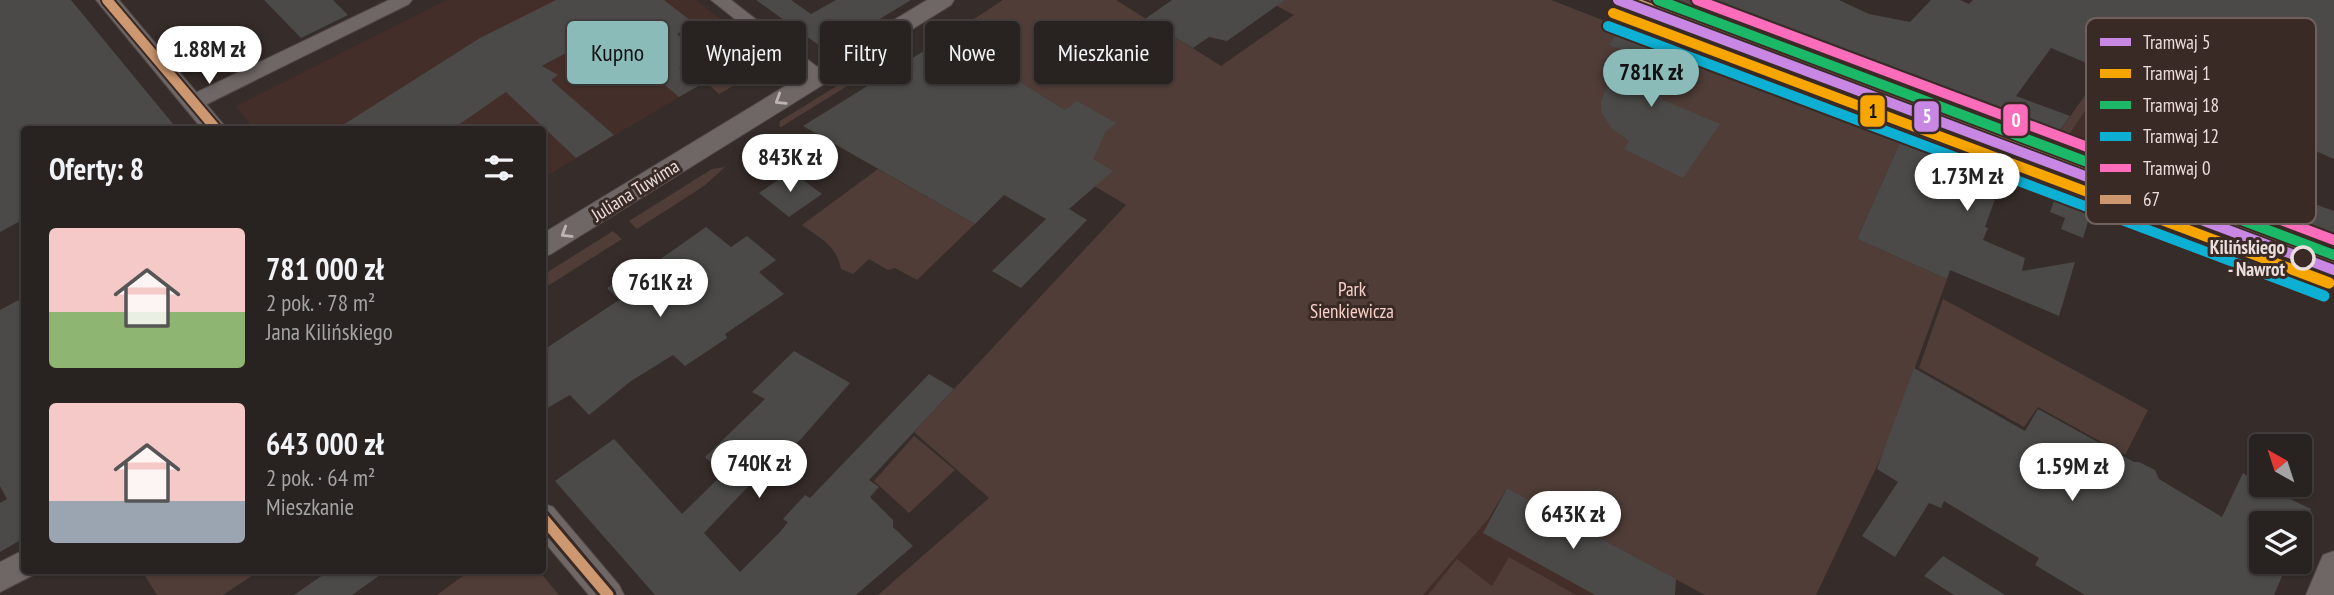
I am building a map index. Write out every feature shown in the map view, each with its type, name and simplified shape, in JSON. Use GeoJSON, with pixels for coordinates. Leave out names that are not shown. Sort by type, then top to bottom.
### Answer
{"type":"FeatureCollection","features":[{"type":"Feature","properties":{"kind":"street"},"geometry":{"type":"LineString","coordinates":[[107,0],[214,126]]}},
{"type":"Feature","properties":{"kind":"street"},"geometry":{"type":"LineString","coordinates":[[194,102],[403,0]]}},
{"type":"Feature","properties":{"kind":"street"},"geometry":{"type":"LineString","coordinates":[[720,0],[819,77]]}},
{"type":"Feature","properties":{"kind":"street","name":"Juliana Tuwima"},"geometry":{"type":"LineString","coordinates":[[546,245],[943,0]]}},
{"type":"Feature","properties":{"kind":"street"},"geometry":{"type":"LineString","coordinates":[[1628,0],[2086,172]]}},
{"type":"Feature","properties":{"kind":"street"},"geometry":{"type":"LineString","coordinates":[[2225,224],[2334,265]]}},
{"type":"Feature","properties":{"kind":"street"},"geometry":{"type":"LineString","coordinates":[[546,521],[608,595]]}},
{"type":"Feature","properties":{"kind":"street"},"geometry":{"type":"LineString","coordinates":[[2322,595],[2334,565]]}},
{"type":"Feature","properties":{"kind":"street"},"geometry":{"type":"LineString","coordinates":[[0,578],[21,566]]}},
{"type":"Feature","properties":{"kind":"shaded area"},"geometry":{"type":"Polygon","coordinates":[[[447,0],[696,0],[723,21],[682,21],[682,84],[701,84],[546,176],[546,126],[455,126],[555,59],[346,126],[252,126],[236,106],[447,0]]]}},
{"type":"Feature","properties":{"kind":"shaded area"},"geometry":{"type":"Polygon","coordinates":[[[2316,24],[2334,24],[2316,54],[2316,24]]]}},
{"type":"Feature","properties":{"kind":"shaded area"},"geometry":{"type":"Polygon","coordinates":[[[2086,94],[2086,155],[2052,142],[2086,94]]]}},
{"type":"Feature","properties":{"kind":"shaded area"},"geometry":{"type":"Polygon","coordinates":[[[1489,518],[1491,519],[1484,533],[1595,595],[1423,595],[1489,518]]]}},
{"type":"Feature","properties":{"kind":"green space","name":"Park Sienkiewicza"},"geometry":{"type":"Polygon","coordinates":[[[1003,0],[1116,0],[1149,21],[1034,21],[1034,84],[1173,84],[1173,36],[1221,66],[1294,15],[1266,0],[1551,0],[1790,93],[1796,82],[1908,125],[1857,239],[1947,279],[1886,447],[1816,595],[1705,595],[1507,488],[1489,518],[1423,595],[878,595],[989,498],[914,432],[1126,205],[1044,156],[1065,110],[1020,82],[1020,21],[971,21],[1003,0]]]}},
{"type":"Feature","properties":{"kind":"green space"},"geometry":{"type":"Polygon","coordinates":[[[708,84],[736,84],[719,94],[708,84]]]}},
{"type":"Feature","properties":{"kind":"green space"},"geometry":{"type":"Polygon","coordinates":[[[840,84],[850,84],[781,127],[780,121],[840,84]]]}},
{"type":"Feature","properties":{"kind":"green space"},"geometry":{"type":"Polygon","coordinates":[[[2086,94],[2086,110],[2068,136],[2086,145],[2086,155],[2052,142],[2086,94]]]}},
{"type":"Feature","properties":{"kind":"green space"},"geometry":{"type":"Polygon","coordinates":[[[725,167],[704,186],[637,229],[629,221],[712,169],[725,167]]]}},
{"type":"Feature","properties":{"kind":"green space"},"geometry":{"type":"Polygon","coordinates":[[[878,169],[975,224],[917,280],[895,268],[888,270],[869,259],[853,274],[841,269],[832,248],[802,225],[878,169]]]}},
{"type":"Feature","properties":{"kind":"green space"},"geometry":{"type":"Polygon","coordinates":[[[613,231],[622,239],[546,287],[546,273],[613,231]]]}},
{"type":"Feature","properties":{"kind":"green space"},"geometry":{"type":"Polygon","coordinates":[[[1943,299],[2148,410],[2125,455],[2038,407],[2024,427],[1919,368],[1943,299]]]}},
{"type":"Feature","properties":{"kind":"green space"},"geometry":{"type":"Polygon","coordinates":[[[914,436],[955,470],[909,513],[874,481],[914,436]]]}},
{"type":"Feature","properties":{"kind":"green space"},"geometry":{"type":"Polygon","coordinates":[[[1509,557],[1576,595],[1428,595],[1457,559],[1492,586],[1509,557]]]}},
{"type":"Feature","properties":{"kind":"green space"},"geometry":{"type":"Polygon","coordinates":[[[144,574],[254,574],[223,595],[157,595],[144,574]]]}},
{"type":"Feature","properties":{"kind":"green space"},"geometry":{"type":"Polygon","coordinates":[[[466,574],[542,574],[559,595],[437,595],[466,574]]]}},
{"type":"Feature","properties":{"kind":"building"},"geometry":{"type":"Polygon","coordinates":[[[0,0],[71,0],[175,126],[21,126],[21,221],[0,232],[0,0]]]}},
{"type":"Feature","properties":{"kind":"building"},"geometry":{"type":"Polygon","coordinates":[[[264,0],[333,0],[348,15],[301,38],[264,0]]]}},
{"type":"Feature","properties":{"kind":"building"},"geometry":{"type":"Polygon","coordinates":[[[556,0],[664,0],[691,21],[682,21],[682,31],[677,34],[682,38],[682,66],[679,68],[682,70],[682,84],[700,85],[679,97],[664,84],[668,84],[668,21],[567,21],[567,52],[542,66],[558,75],[551,80],[614,135],[576,158],[546,130],[546,126],[542,126],[506,92],[457,126],[341,126],[480,38],[556,0]]]}},
{"type":"Feature","properties":{"kind":"building"},"geometry":{"type":"Polygon","coordinates":[[[756,0],[791,0],[811,14],[836,0],[911,0],[876,21],[820,21],[820,46],[806,36],[806,21],[785,21],[756,0]]]}},
{"type":"Feature","properties":{"kind":"building"},"geometry":{"type":"Polygon","coordinates":[[[1172,0],[1285,0],[1227,41],[1209,37],[1193,48],[1173,36],[1173,21],[1145,19],[1172,0]]]}},
{"type":"Feature","properties":{"kind":"building"},"geometry":{"type":"Polygon","coordinates":[[[1839,0],[1869,14],[1910,22],[1931,0],[1960,0],[1969,4],[1973,0],[2334,0],[2334,159],[2316,151],[2316,18],[2086,18],[2086,63],[2051,48],[2016,96],[2070,116],[2049,146],[1675,2],[1839,0]]]}},
{"type":"Feature","properties":{"kind":"building"},"geometry":{"type":"Polygon","coordinates":[[[1622,27],[1666,44],[1649,71],[1663,100],[1720,124],[1683,178],[1624,149],[1629,141],[1612,129],[1601,112],[1601,101],[1622,50],[1609,45],[1622,27]]]}},
{"type":"Feature","properties":{"kind":"building"},"geometry":{"type":"Polygon","coordinates":[[[925,50],[925,84],[1020,84],[1020,82],[1065,110],[1077,101],[1116,123],[1106,131],[1093,159],[1113,171],[1069,209],[1087,220],[1021,288],[992,271],[1046,219],[1004,195],[975,224],[803,126],[871,84],[911,84],[911,59],[925,50]]]}},
{"type":"Feature","properties":{"kind":"building"},"geometry":{"type":"Polygon","coordinates":[[[1911,118],[2036,165],[2033,168],[2086,188],[2087,224],[2083,238],[2061,229],[2065,218],[2050,212],[2054,201],[2002,180],[1985,227],[1988,228],[1983,240],[2025,258],[2022,271],[2075,262],[2059,316],[1950,270],[1947,279],[1857,239],[1911,118]]]}},
{"type":"Feature","properties":{"kind":"building"},"geometry":{"type":"Polygon","coordinates":[[[791,171],[822,194],[789,217],[759,193],[791,171]]]}},
{"type":"Feature","properties":{"kind":"building"},"geometry":{"type":"Polygon","coordinates":[[[2316,205],[2334,211],[2334,247],[2271,224],[2316,224],[2316,205]]]}},
{"type":"Feature","properties":{"kind":"building"},"geometry":{"type":"Polygon","coordinates":[[[706,227],[731,247],[747,236],[776,260],[759,272],[784,294],[725,334],[727,338],[685,366],[673,355],[631,381],[589,415],[570,395],[546,409],[546,348],[619,300],[607,288],[647,263],[652,265],[706,227]]]}},
{"type":"Feature","properties":{"kind":"building"},"geometry":{"type":"Polygon","coordinates":[[[21,299],[21,540],[0,552],[0,503],[7,499],[0,486],[0,310],[21,299]]]}},
{"type":"Feature","properties":{"kind":"building"},"geometry":{"type":"Polygon","coordinates":[[[794,351],[850,383],[801,439],[765,473],[761,473],[704,533],[740,572],[780,532],[788,522],[783,519],[805,495],[810,498],[929,374],[954,389],[869,480],[879,487],[870,497],[893,520],[893,527],[913,546],[856,595],[655,595],[555,481],[614,439],[682,514],[723,474],[705,457],[765,399],[752,392],[794,351]]]}},
{"type":"Feature","properties":{"kind":"building"},"geometry":{"type":"Polygon","coordinates":[[[1914,368],[2025,431],[2038,409],[2134,462],[2155,470],[2159,479],[2222,517],[2243,473],[2249,477],[2249,497],[2286,497],[2311,509],[2249,511],[2249,574],[2283,574],[2274,595],[2085,595],[2035,565],[2039,558],[1944,501],[1941,508],[1929,503],[1895,557],[1862,536],[1898,482],[1877,469],[1914,368]]]}},
{"type":"Feature","properties":{"kind":"building"},"geometry":{"type":"Polygon","coordinates":[[[1507,488],[1676,579],[1675,595],[1595,595],[1483,533],[1507,488]]]}},
{"type":"Feature","properties":{"kind":"building"},"geometry":{"type":"Polygon","coordinates":[[[1943,556],[2005,595],[1954,595],[1924,576],[1943,556]]]}},
{"type":"Feature","properties":{"kind":"building"},"geometry":{"type":"Polygon","coordinates":[[[324,574],[381,574],[352,595],[294,595],[324,574]]]}},
{"type":"Feature","properties":{"kind":"tram line","name":"5"},"geometry":{"type":"LineString","coordinates":[[1618,0],[2086,176]]}},
{"type":"Feature","properties":{"kind":"tram line","name":"18"},"geometry":{"type":"LineString","coordinates":[[1658,0],[2086,161]]}},
{"type":"Feature","properties":{"kind":"tram line","name":"0"},"geometry":{"type":"LineString","coordinates":[[1697,0],[2086,147]]}},
{"type":"Feature","properties":{"kind":"tram line","name":"1"},"geometry":{"type":"LineString","coordinates":[[1613,13],[2086,191]]}},
{"type":"Feature","properties":{"kind":"tram line","name":"12"},"geometry":{"type":"LineString","coordinates":[[1608,26],[2086,206]]}},
{"type":"Feature","properties":{"kind":"tram line","name":"12"},"geometry":{"type":"LineString","coordinates":[[2133,224],[2324,296]]}},
{"type":"Feature","properties":{"kind":"tram line","name":"1"},"geometry":{"type":"LineString","coordinates":[[2173,224],[2329,283]]}},
{"type":"Feature","properties":{"kind":"tram line","name":"5"},"geometry":{"type":"LineString","coordinates":[[2212,224],[2334,270]]}},
{"type":"Feature","properties":{"kind":"tram line","name":"18"},"geometry":{"type":"LineString","coordinates":[[2252,224],[2334,255]]}},
{"type":"Feature","properties":{"kind":"tram line","name":"0"},"geometry":{"type":"LineString","coordinates":[[2292,224],[2334,240]]}},
{"type":"Feature","properties":{"kind":"transit line","name":"67"},"geometry":{"type":"LineString","coordinates":[[107,0],[214,126]]}},
{"type":"Feature","properties":{"kind":"transit line","name":"67"},"geometry":{"type":"LineString","coordinates":[[1628,0],[2086,172]]}},
{"type":"Feature","properties":{"kind":"transit line","name":"67"},"geometry":{"type":"LineString","coordinates":[[2225,224],[2334,265]]}},
{"type":"Feature","properties":{"kind":"transit line","name":"67"},"geometry":{"type":"LineString","coordinates":[[546,522],[608,595]]}},
{"type":"Feature","properties":{"kind":"place","name":"Kilińskiego - Nawrot"},"geometry":{"type":"Point","coordinates":[2303,258]}}]}
